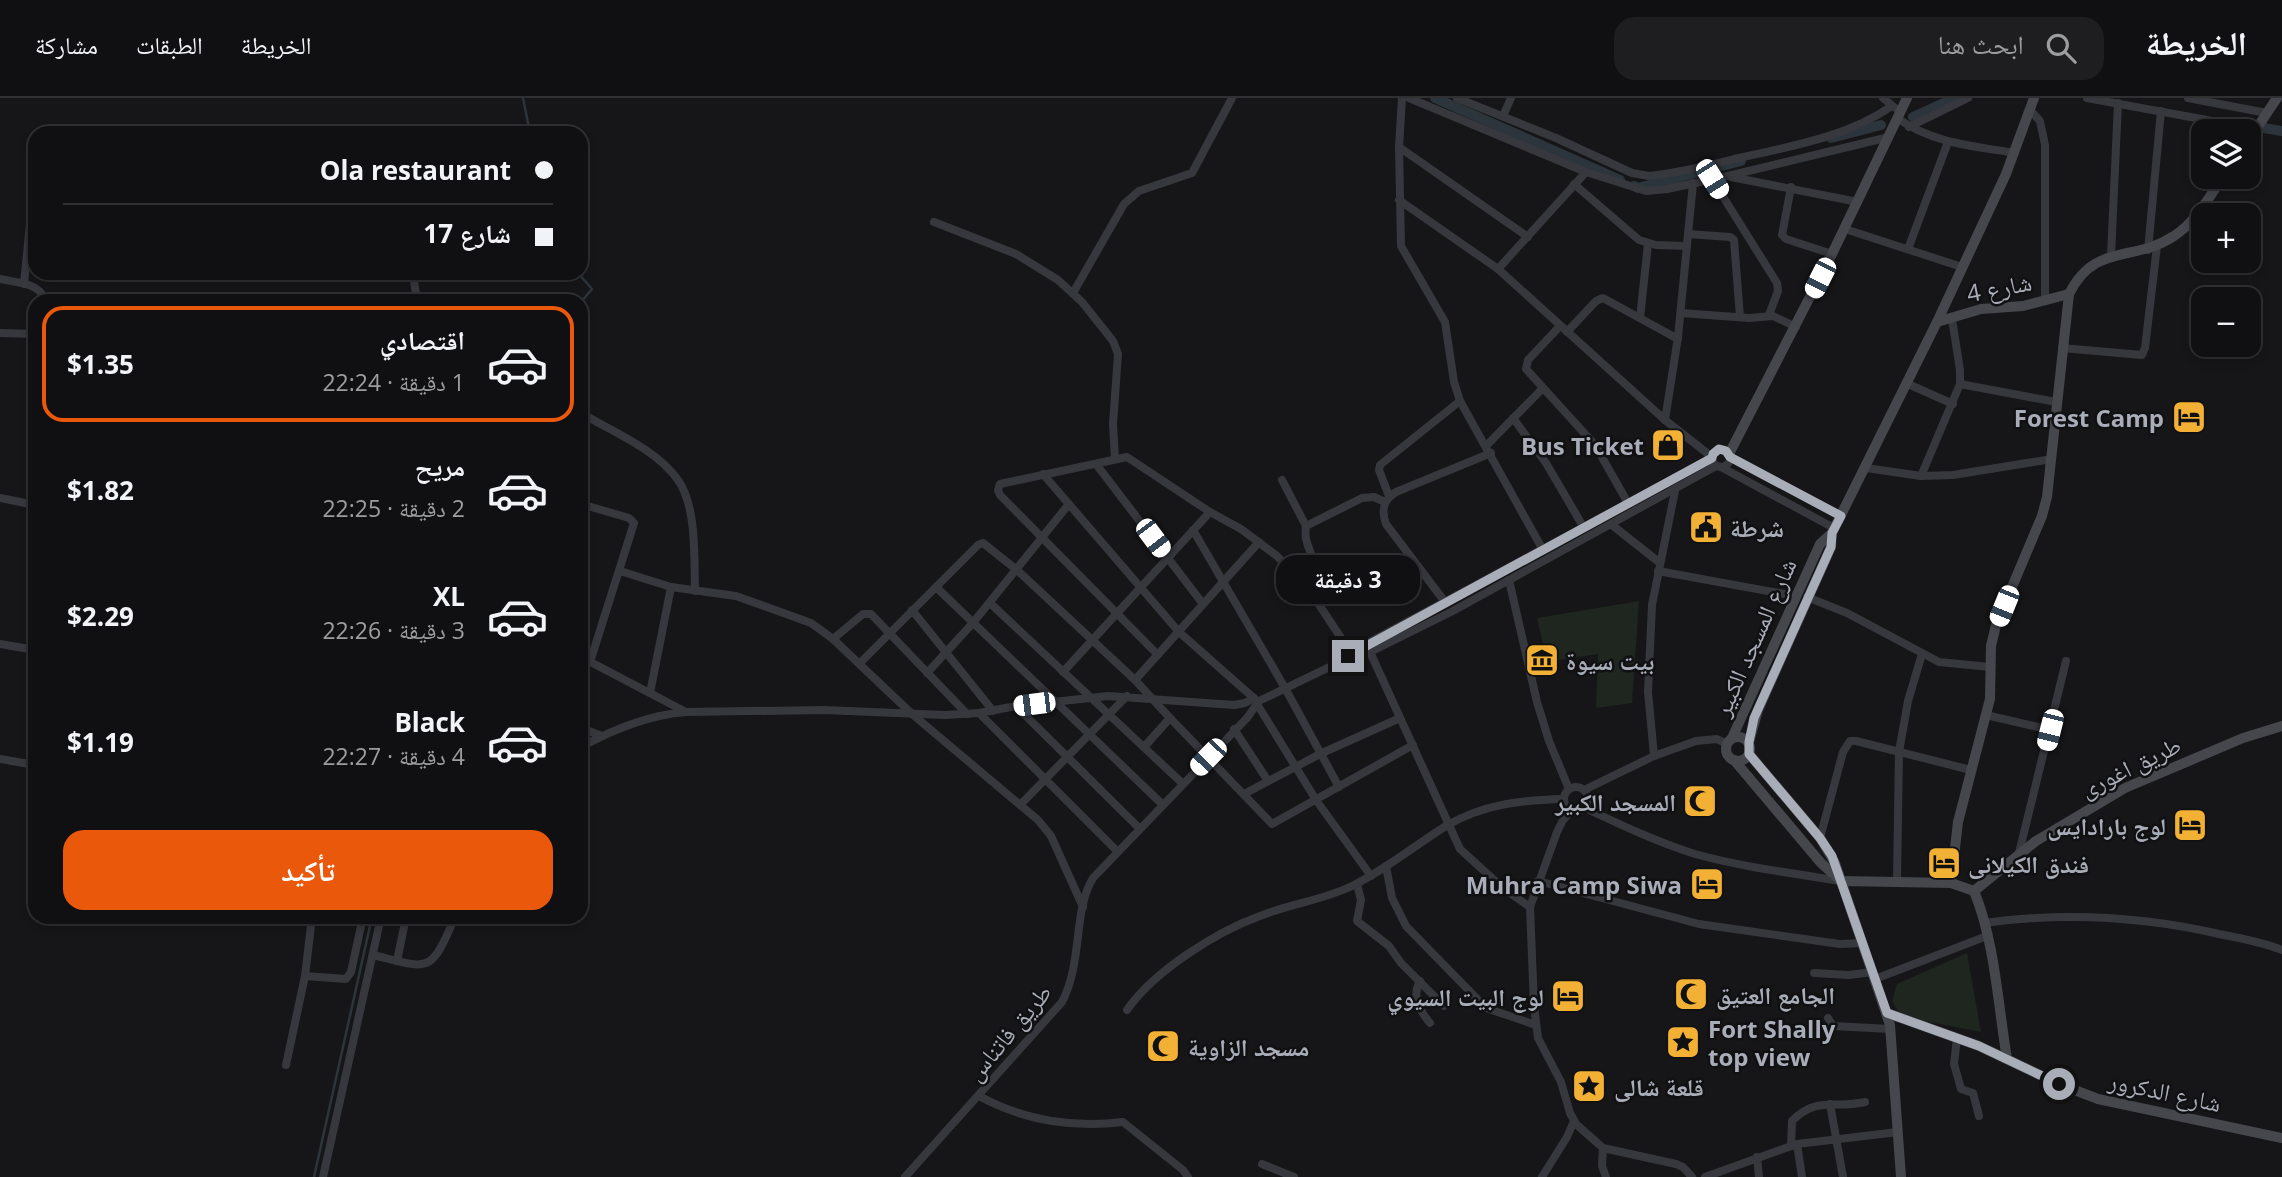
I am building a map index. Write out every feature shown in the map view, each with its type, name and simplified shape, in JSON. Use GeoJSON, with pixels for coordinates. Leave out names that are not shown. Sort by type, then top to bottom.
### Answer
{"type":"FeatureCollection","features":[{"type":"Feature","properties":{"kind":"street"},"geometry":{"type":"LineString","coordinates":[[1073,293],[1124,204],[1139,191],[1192,173],[1232,98]]}},
{"type":"Feature","properties":{"kind":"street"},"geometry":{"type":"LineString","coordinates":[[1402,98],[1399,147],[1401,246],[1445,322],[1454,382],[1460,401],[1543,550]]}},
{"type":"Feature","properties":{"kind":"street"},"geometry":{"type":"LineString","coordinates":[[1409,98],[1586,172],[1647,191],[1728,176],[1889,136]]}},
{"type":"Feature","properties":{"kind":"street"},"geometry":{"type":"LineString","coordinates":[[1457,98],[1632,173],[1649,176],[1796,145],[1843,132],[1896,112]]}},
{"type":"Feature","properties":{"kind":"street"},"geometry":{"type":"LineString","coordinates":[[1503,116],[1511,98]]}},
{"type":"Feature","properties":{"kind":"street"},"geometry":{"type":"LineString","coordinates":[[1884,98],[1909,127],[1948,142],[2015,153]]}},
{"type":"Feature","properties":{"kind":"street"},"geometry":{"type":"LineString","coordinates":[[1344,660],[1351,653],[1628,503],[1715,462],[1728,464],[1729,455],[1858,202],[1889,136],[1896,112],[1908,98]]}},
{"type":"Feature","properties":{"kind":"street"},"geometry":{"type":"LineString","coordinates":[[1909,127],[1968,98]]}},
{"type":"Feature","properties":{"kind":"street"},"geometry":{"type":"LineString","coordinates":[[1399,200],[1498,269],[1715,462],[1833,531],[1937,322],[2015,153],[2034,98]]}},
{"type":"Feature","properties":{"kind":"street"},"geometry":{"type":"LineString","coordinates":[[2087,98],[2203,119]]}},
{"type":"Feature","properties":{"kind":"street"},"geometry":{"type":"LineString","coordinates":[[2188,98],[2267,113]]}},
{"type":"Feature","properties":{"kind":"street"},"geometry":{"type":"LineString","coordinates":[[2261,122],[2277,98]]}},
{"type":"Feature","properties":{"kind":"street"},"geometry":{"type":"LineString","coordinates":[[2111,256],[2118,103]]}},
{"type":"Feature","properties":{"kind":"street"},"geometry":{"type":"LineString","coordinates":[[2030,110],[2040,121],[2045,145],[2045,299]]}},
{"type":"Feature","properties":{"kind":"street"},"geometry":{"type":"LineString","coordinates":[[2062,348],[2142,355],[2145,348],[2161,111]]}},
{"type":"Feature","properties":{"kind":"street"},"geometry":{"type":"LineString","coordinates":[[1908,249],[1948,142]]}},
{"type":"Feature","properties":{"kind":"street"},"geometry":{"type":"LineString","coordinates":[[1399,147],[1528,237]]}},
{"type":"Feature","properties":{"kind":"street"},"geometry":{"type":"LineString","coordinates":[[1498,269],[1586,172]]}},
{"type":"Feature","properties":{"kind":"street"},"geometry":{"type":"LineString","coordinates":[[1728,176],[1858,202]]}},
{"type":"Feature","properties":{"kind":"street"},"geometry":{"type":"LineString","coordinates":[[1712,179],[1777,283],[1778,291],[1769,315]]}},
{"type":"Feature","properties":{"kind":"street"},"geometry":{"type":"LineString","coordinates":[[1665,420],[1678,339],[1693,183]]}},
{"type":"Feature","properties":{"kind":"street"},"geometry":{"type":"LineString","coordinates":[[1574,184],[1633,236],[1648,244],[1687,246]]}},
{"type":"Feature","properties":{"kind":"street"},"geometry":{"type":"LineString","coordinates":[[1791,187],[1782,235],[1786,239],[1832,254]]}},
{"type":"Feature","properties":{"kind":"street"},"geometry":{"type":"LineString","coordinates":[[1951,883],[1958,822],[1986,715],[1996,625],[2045,506],[2069,294],[2085,270],[2097,261],[2152,248],[2177,235],[2188,225],[2214,189]]}},
{"type":"Feature","properties":{"kind":"street"},"geometry":{"type":"LineString","coordinates":[[934,222],[1016,254],[1058,280],[1082,302],[1117,348],[1113,425],[1115,458]]}},
{"type":"Feature","properties":{"kind":"street"},"geometry":{"type":"LineString","coordinates":[[1845,229],[1962,267]]}},
{"type":"Feature","properties":{"kind":"street"},"geometry":{"type":"LineString","coordinates":[[1688,234],[1730,237],[1734,240],[1740,317]]}},
{"type":"Feature","properties":{"kind":"street"},"geometry":{"type":"LineString","coordinates":[[24,284],[28,244]]}},
{"type":"Feature","properties":{"kind":"street"},"geometry":{"type":"LineString","coordinates":[[1640,318],[1648,244]]}},
{"type":"Feature","properties":{"kind":"street"},"geometry":{"type":"LineString","coordinates":[[0,279],[38,288],[41,294]]}},
{"type":"Feature","properties":{"kind":"street","name":"شارع 4"},"geometry":{"type":"LineString","coordinates":[[1937,322],[1981,309],[2014,308],[2069,294]]}},
{"type":"Feature","properties":{"kind":"street"},"geometry":{"type":"LineString","coordinates":[[1567,332],[1600,299],[1608,300],[1678,339]]}},
{"type":"Feature","properties":{"kind":"street"},"geometry":{"type":"LineString","coordinates":[[1681,313],[1740,317],[1769,315],[1796,327]]}},
{"type":"Feature","properties":{"kind":"street"},"geometry":{"type":"LineString","coordinates":[[1921,476],[1960,384],[1961,370],[1952,319]]}},
{"type":"Feature","properties":{"kind":"street"},"geometry":{"type":"LineString","coordinates":[[1560,326],[1528,360],[1525,366],[1527,372],[1595,445],[1628,503]]}},
{"type":"Feature","properties":{"kind":"street"},"geometry":{"type":"LineString","coordinates":[[0,333],[28,334]]}},
{"type":"Feature","properties":{"kind":"street"},"geometry":{"type":"LineString","coordinates":[[1908,384],[1953,404]]}},
{"type":"Feature","properties":{"kind":"street"},"geometry":{"type":"LineString","coordinates":[[1960,384],[2056,402]]}},
{"type":"Feature","properties":{"kind":"street"},"geometry":{"type":"LineString","coordinates":[[1306,526],[1362,498],[1387,499],[1488,449],[1513,418],[1543,388]]}},
{"type":"Feature","properties":{"kind":"street"},"geometry":{"type":"LineString","coordinates":[[1445,602],[1386,524],[1383,515],[1387,499],[1379,470],[1380,465],[1460,401]]}},
{"type":"Feature","properties":{"kind":"street"},"geometry":{"type":"LineString","coordinates":[[588,413],[668,468],[680,482],[694,536],[695,591]]}},
{"type":"Feature","properties":{"kind":"street"},"geometry":{"type":"LineString","coordinates":[[1513,418],[1546,463],[1584,528]]}},
{"type":"Feature","properties":{"kind":"street"},"geometry":{"type":"LineString","coordinates":[[588,743],[654,716],[685,712],[824,710],[912,714],[979,713],[1052,701],[1127,696],[1245,704],[1344,660],[1358,658],[1612,525],[1675,491],[1715,462],[1719,449],[1841,516]]}},
{"type":"Feature","properties":{"kind":"street"},"geometry":{"type":"LineString","coordinates":[[1158,655],[1000,495],[1000,484],[1127,457],[1277,556],[1306,586],[1351,653]]}},
{"type":"Feature","properties":{"kind":"street"},"geometry":{"type":"LineString","coordinates":[[1866,468],[1921,476],[1979,472],[2052,460]]}},
{"type":"Feature","properties":{"kind":"street"},"geometry":{"type":"LineString","coordinates":[[1097,464],[1203,604]]}},
{"type":"Feature","properties":{"kind":"street"},"geometry":{"type":"LineString","coordinates":[[1043,474],[1179,632],[1256,701],[1315,800],[1371,876]]}},
{"type":"Feature","properties":{"kind":"street"},"geometry":{"type":"LineString","coordinates":[[1282,480],[1306,526],[1305,534],[1315,565],[1306,586]]}},
{"type":"Feature","properties":{"kind":"street"},"geometry":{"type":"LineString","coordinates":[[1780,499],[1786,487]]}},
{"type":"Feature","properties":{"kind":"street"},"geometry":{"type":"LineString","coordinates":[[1654,756],[1648,656],[1652,605],[1675,491]]}},
{"type":"Feature","properties":{"kind":"street"},"geometry":{"type":"LineString","coordinates":[[0,498],[28,504]]}},
{"type":"Feature","properties":{"kind":"street"},"geometry":{"type":"LineString","coordinates":[[927,673],[990,603],[1069,504]]}},
{"type":"Feature","properties":{"kind":"street"},"geometry":{"type":"LineString","coordinates":[[588,506],[634,521],[590,662],[685,712]]}},
{"type":"Feature","properties":{"kind":"street"},"geometry":{"type":"LineString","coordinates":[[1063,672],[1210,512]]}},
{"type":"Feature","properties":{"kind":"street"},"geometry":{"type":"LineString","coordinates":[[1612,525],[1659,567],[1795,596]]}},
{"type":"Feature","properties":{"kind":"street"},"geometry":{"type":"LineString","coordinates":[[1193,530],[1339,787]]}},
{"type":"Feature","properties":{"kind":"street","name":"شارع المسجد الكبير"},"geometry":{"type":"LineString","coordinates":[[1729,741],[1820,544],[1833,531]]}},
{"type":"Feature","properties":{"kind":"street","name":"شارع المسجد الكبير"},"geometry":{"type":"LineString","coordinates":[[1749,748],[1758,710],[1831,547],[1833,531]]}},
{"type":"Feature","properties":{"kind":"street"},"geometry":{"type":"LineString","coordinates":[[1135,680],[1259,542]]}},
{"type":"Feature","properties":{"kind":"street"},"geometry":{"type":"LineString","coordinates":[[859,664],[981,544],[986,544],[1135,680],[1272,824],[1413,745]]}},
{"type":"Feature","properties":{"kind":"street"},"geometry":{"type":"LineString","coordinates":[[620,572],[671,587],[736,596],[811,623],[833,639],[912,714],[1038,820],[1051,836],[1083,907]]}},
{"type":"Feature","properties":{"kind":"street"},"geometry":{"type":"LineString","coordinates":[[1509,580],[1539,712],[1569,789],[1564,799],[1566,806],[1572,811],[1585,808],[1589,799],[1584,790],[1577,787],[1569,789]]}},
{"type":"Feature","properties":{"kind":"street"},"geometry":{"type":"LineString","coordinates":[[650,693],[671,587]]}},
{"type":"Feature","properties":{"kind":"street"},"geometry":{"type":"LineString","coordinates":[[936,587],[1162,804]]}},
{"type":"Feature","properties":{"kind":"street"},"geometry":{"type":"LineString","coordinates":[[1807,597],[1847,613],[1922,654],[1951,665],[1990,667]]}},
{"type":"Feature","properties":{"kind":"street"},"geometry":{"type":"LineString","coordinates":[[990,603],[1182,783]]}},
{"type":"Feature","properties":{"kind":"street"},"geometry":{"type":"LineString","coordinates":[[912,610],[993,711]]}},
{"type":"Feature","properties":{"kind":"street"},"geometry":{"type":"LineString","coordinates":[[833,639],[863,614],[871,614],[967,713]]}},
{"type":"Feature","properties":{"kind":"street"},"geometry":{"type":"LineString","coordinates":[[0,644],[28,649]]}},
{"type":"Feature","properties":{"kind":"street"},"geometry":{"type":"LineString","coordinates":[[1370,652],[1460,849],[1504,889],[1530,907]]}},
{"type":"Feature","properties":{"kind":"street"},"geometry":{"type":"LineString","coordinates":[[1897,880],[1899,752],[1908,701],[1922,654]]}},
{"type":"Feature","properties":{"kind":"street"},"geometry":{"type":"LineString","coordinates":[[2019,853],[2066,661]]}},
{"type":"Feature","properties":{"kind":"street"},"geometry":{"type":"LineString","coordinates":[[1020,805],[1127,696]]}},
{"type":"Feature","properties":{"kind":"street","name":"طريق فاتناس"},"geometry":{"type":"LineString","coordinates":[[907,1176],[1062,1002],[1074,975],[1083,907],[1089,884],[1117,851],[1247,718],[1256,701]]}},
{"type":"Feature","properties":{"kind":"street"},"geometry":{"type":"LineString","coordinates":[[1016,706],[1139,828]]}},
{"type":"Feature","properties":{"kind":"street"},"geometry":{"type":"LineString","coordinates":[[979,713],[1117,851]]}},
{"type":"Feature","properties":{"kind":"street"},"geometry":{"type":"LineString","coordinates":[[1986,715],[2050,730]]}},
{"type":"Feature","properties":{"kind":"street"},"geometry":{"type":"LineString","coordinates":[[1144,747],[1170,718]]}},
{"type":"Feature","properties":{"kind":"street"},"geometry":{"type":"LineString","coordinates":[[1244,794],[1322,753],[1401,718]]}},
{"type":"Feature","properties":{"kind":"street","name":"طريق اغورى"},"geometry":{"type":"LineString","coordinates":[[1974,891],[2019,853],[2078,814],[2124,788],[2243,738],[2282,726]]}},
{"type":"Feature","properties":{"kind":"street"},"geometry":{"type":"LineString","coordinates":[[1234,729],[1268,780]]}},
{"type":"Feature","properties":{"kind":"street"},"geometry":{"type":"LineString","coordinates":[[588,731],[602,736]]}},
{"type":"Feature","properties":{"kind":"street"},"geometry":{"type":"LineString","coordinates":[[1584,790],[1654,756],[1707,738],[1729,741],[1741,737],[1832,856],[1891,1029],[1901,1177]]}},
{"type":"Feature","properties":{"kind":"street"},"geometry":{"type":"LineString","coordinates":[[1729,741],[1727,754],[1821,863],[1841,881]]}},
{"type":"Feature","properties":{"kind":"street"},"geometry":{"type":"LineString","coordinates":[[1820,838],[1846,743],[1856,741],[1971,770]]}},
{"type":"Feature","properties":{"kind":"street"},"geometry":{"type":"LineString","coordinates":[[1734,760],[1743,760],[1749,748]]}},
{"type":"Feature","properties":{"kind":"street"},"geometry":{"type":"LineString","coordinates":[[0,759],[28,764]]}},
{"type":"Feature","properties":{"kind":"street"},"geometry":{"type":"LineString","coordinates":[[1127,1010],[1161,974],[1242,924],[1357,884],[1448,825],[1488,807],[1564,799]]}},
{"type":"Feature","properties":{"kind":"street"},"geometry":{"type":"LineString","coordinates":[[1585,808],[1648,837],[1699,855],[1755,867],[1841,881],[1951,883],[1974,891],[1987,936],[2007,1059]]}},
{"type":"Feature","properties":{"kind":"street"},"geometry":{"type":"LineString","coordinates":[[1572,811],[1559,826],[1530,907],[1536,1026],[1544,1050],[1561,1082],[1574,1121],[1603,1147],[1676,1164],[1692,1177]]}},
{"type":"Feature","properties":{"kind":"street"},"geometry":{"type":"LineString","coordinates":[[1386,866],[1397,910],[1419,941],[1453,973],[1479,1003],[1536,1026]]}},
{"type":"Feature","properties":{"kind":"street"},"geometry":{"type":"LineString","coordinates":[[1538,881],[1706,926],[1840,944],[1863,943]]}},
{"type":"Feature","properties":{"kind":"street"},"geometry":{"type":"LineString","coordinates":[[1357,884],[1361,900],[1357,921],[1389,946],[1401,963],[1444,1006]]}},
{"type":"Feature","properties":{"kind":"street"},"geometry":{"type":"LineString","coordinates":[[1984,923],[2045,916],[2109,917],[2189,927],[2282,950]]}},
{"type":"Feature","properties":{"kind":"street"},"geometry":{"type":"LineString","coordinates":[[286,1065],[305,976],[311,924]]}},
{"type":"Feature","properties":{"kind":"street"},"geometry":{"type":"LineString","coordinates":[[305,976],[346,979],[351,972],[361,924]]}},
{"type":"Feature","properties":{"kind":"street"},"geometry":{"type":"LineString","coordinates":[[323,1177],[380,924]]}},
{"type":"Feature","properties":{"kind":"street"},"geometry":{"type":"LineString","coordinates":[[397,961],[405,924]]}},
{"type":"Feature","properties":{"kind":"street"},"geometry":{"type":"LineString","coordinates":[[373,956],[419,966],[428,964],[440,948],[452,924]]}},
{"type":"Feature","properties":{"kind":"street"},"geometry":{"type":"LineString","coordinates":[[1814,973],[1874,975],[1987,936]]}},
{"type":"Feature","properties":{"kind":"street"},"geometry":{"type":"LineString","coordinates":[[1401,963],[1402,975]]}},
{"type":"Feature","properties":{"kind":"street"},"geometry":{"type":"LineString","coordinates":[[1420,981],[1416,988],[1419,1009],[1430,1023]]}},
{"type":"Feature","properties":{"kind":"street","name":"شارع الدكرور"},"geometry":{"type":"LineString","coordinates":[[1887,1013],[1957,1038],[2098,1099],[2282,1138]]}},
{"type":"Feature","properties":{"kind":"street"},"geometry":{"type":"LineString","coordinates":[[1828,1018],[1833,1026],[1844,1028],[1891,1029]]}},
{"type":"Feature","properties":{"kind":"street"},"geometry":{"type":"LineString","coordinates":[[1957,1038],[1954,1064],[1961,1089],[1973,1093],[1979,1116]]}},
{"type":"Feature","properties":{"kind":"street"},"geometry":{"type":"LineString","coordinates":[[979,1096],[1001,1108],[1042,1119],[1092,1126],[1122,1122],[1183,1170],[1188,1177]]}},
{"type":"Feature","properties":{"kind":"street"},"geometry":{"type":"LineString","coordinates":[[1802,1177],[1794,1145],[1792,1121],[1811,1107],[1865,1102]]}},
{"type":"Feature","properties":{"kind":"street"},"geometry":{"type":"LineString","coordinates":[[1830,1104],[1843,1177]]}},
{"type":"Feature","properties":{"kind":"street"},"geometry":{"type":"LineString","coordinates":[[1542,1177],[1574,1121]]}},
{"type":"Feature","properties":{"kind":"street"},"geometry":{"type":"LineString","coordinates":[[1705,1177],[1794,1145],[1898,1132]]}},
{"type":"Feature","properties":{"kind":"street"},"geometry":{"type":"LineString","coordinates":[[1603,1147],[1602,1166],[1606,1177]]}},
{"type":"Feature","properties":{"kind":"street"},"geometry":{"type":"LineString","coordinates":[[1757,1157],[1759,1177]]}},
{"type":"Feature","properties":{"kind":"street"},"geometry":{"type":"LineString","coordinates":[[1262,1164],[1294,1177]]}},
{"type":"Feature","properties":{"kind":"shaded area"},"geometry":{"type":"Polygon","coordinates":[[[1639,601],[1632,703],[1596,708],[1598,654],[1547,662],[1537,618],[1639,601]]]}},
{"type":"Feature","properties":{"kind":"shaded area"},"geometry":{"type":"Polygon","coordinates":[[[1967,953],[1981,1032],[1908,1018],[1897,1010],[1892,1001],[1897,984],[1967,953]]]}},
{"type":"Feature","properties":{"kind":"waterway"},"geometry":{"type":"LineString","coordinates":[[523,98],[529,126]]}},
{"type":"Feature","properties":{"kind":"waterway"},"geometry":{"type":"LineString","coordinates":[[1435,98],[1620,180]]}},
{"type":"Feature","properties":{"kind":"waterway"},"geometry":{"type":"LineString","coordinates":[[1913,117],[1955,98]]}},
{"type":"Feature","properties":{"kind":"waterway"},"geometry":{"type":"LineString","coordinates":[[1831,138],[1881,125]]}},
{"type":"Feature","properties":{"kind":"waterway"},"geometry":{"type":"LineString","coordinates":[[2261,128],[2282,131]]}},
{"type":"Feature","properties":{"kind":"waterway"},"geometry":{"type":"LineString","coordinates":[[1634,186],[1638,188],[1741,161]]}},
{"type":"Feature","properties":{"kind":"waterway"},"geometry":{"type":"LineString","coordinates":[[584,280],[592,289],[588,294]]}},
{"type":"Feature","properties":{"kind":"waterway"},"geometry":{"type":"LineString","coordinates":[[314,1177],[370,924]]}},
{"type":"Feature","properties":{"kind":"place","name":"Forest Camp"},"geometry":{"type":"Point","coordinates":[2189,417]}},
{"type":"Feature","properties":{"kind":"place","name":"Bus Ticket"},"geometry":{"type":"Point","coordinates":[1668,445]}},
{"type":"Feature","properties":{"kind":"place","name":"شرطة"},"geometry":{"type":"Point","coordinates":[1706,527]}},
{"type":"Feature","properties":{"kind":"place","name":"بيت سيوة"},"geometry":{"type":"Point","coordinates":[1542,660]}},
{"type":"Feature","properties":{"kind":"place","name":"المسجد الكبير"},"geometry":{"type":"Point","coordinates":[1700,801]}},
{"type":"Feature","properties":{"kind":"place","name":"لوج بارادايس"},"geometry":{"type":"Point","coordinates":[2190,825]}},
{"type":"Feature","properties":{"kind":"place","name":"فندق الكيلانى"},"geometry":{"type":"Point","coordinates":[1944,863]}},
{"type":"Feature","properties":{"kind":"place","name":"Muhra Camp Siwa"},"geometry":{"type":"Point","coordinates":[1707,884]}},
{"type":"Feature","properties":{"kind":"place","name":"الجامع العتيق"},"geometry":{"type":"Point","coordinates":[1691,994]}},
{"type":"Feature","properties":{"kind":"place","name":"لوج البيت السيوي"},"geometry":{"type":"Point","coordinates":[1568,996]}},
{"type":"Feature","properties":{"kind":"place","name":"Fort Shally top view"},"geometry":{"type":"Point","coordinates":[1683,1042]}},
{"type":"Feature","properties":{"kind":"place","name":"مسجد الزاوية"},"geometry":{"type":"Point","coordinates":[1163,1046]}},
{"type":"Feature","properties":{"kind":"place","name":"قلعة شالى"},"geometry":{"type":"Point","coordinates":[1589,1086]}},
{"type":"Feature","properties":{"kind":"route"},"geometry":{"type":"LineString","coordinates":[[1348,656],[1712,458],[1719,449],[1841,516],[1832,533],[1831,547],[1754,718],[1749,754],[1832,856],[1887,1013],[1979,1046],[2059,1084]]}}]}
